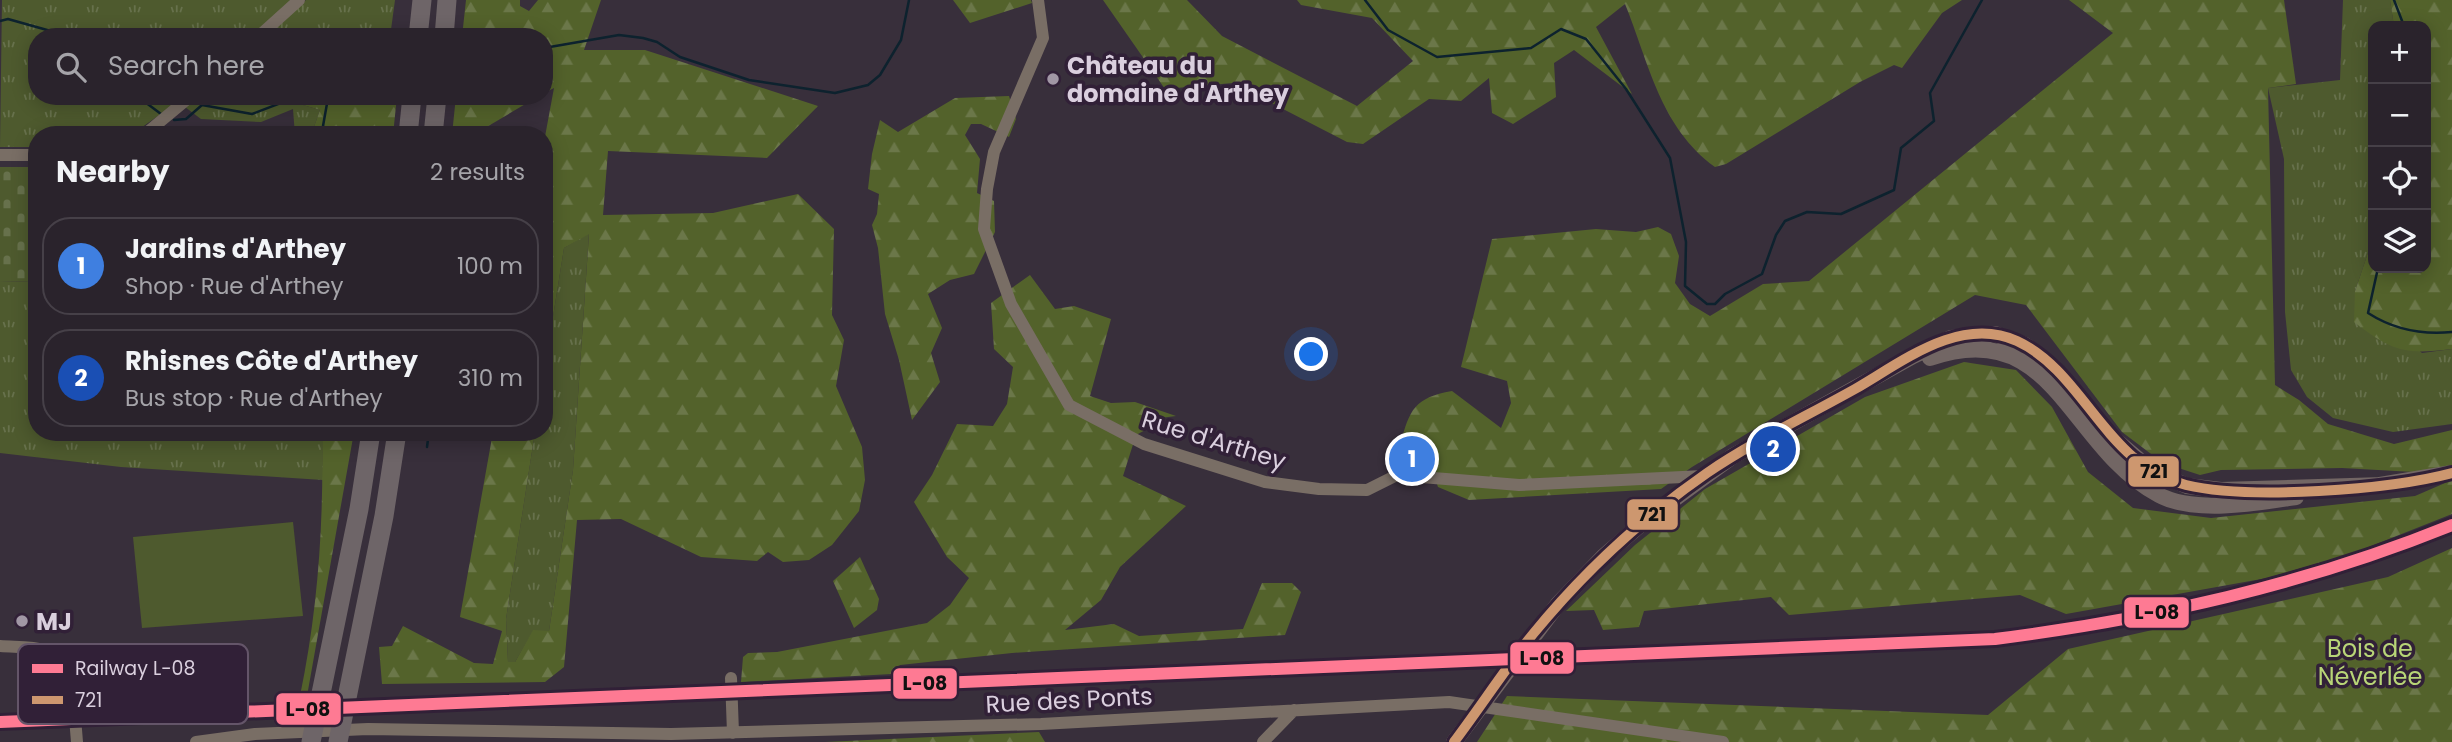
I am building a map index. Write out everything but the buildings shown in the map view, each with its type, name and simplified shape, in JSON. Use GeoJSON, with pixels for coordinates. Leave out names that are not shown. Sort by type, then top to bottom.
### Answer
{"type":"FeatureCollection","features":[{"type":"Feature","properties":{"kind":"highway"},"geometry":{"type":"LineString","coordinates":[[419,28],[422,0]]}},
{"type":"Feature","properties":{"kind":"highway"},"geometry":{"type":"LineString","coordinates":[[445,28],[447,0]]}},
{"type":"Feature","properties":{"kind":"highway"},"geometry":{"type":"LineString","coordinates":[[409,126],[411,105]]}},
{"type":"Feature","properties":{"kind":"highway"},"geometry":{"type":"LineString","coordinates":[[434,126],[436,105]]}},
{"type":"Feature","properties":{"kind":"highway"},"geometry":{"type":"LineString","coordinates":[[311,742],[359,509],[370,441]]}},
{"type":"Feature","properties":{"kind":"highway"},"geometry":{"type":"LineString","coordinates":[[338,742],[349,698],[395,441]]}},
{"type":"Feature","properties":{"kind":"main road"},"geometry":{"type":"LineString","coordinates":[[1454,742],[1558,604],[1604,556],[1703,476],[1913,356],[1951,338],[1995,334],[2025,345],[2043,359],[2112,437],[2151,470],[2187,486],[2232,490],[2383,485],[2452,473]]}},
{"type":"Feature","properties":{"kind":"street"},"geometry":{"type":"LineString","coordinates":[[268,28],[299,0]]}},
{"type":"Feature","properties":{"kind":"street","name":"Rue d'Arthey"},"geometry":{"type":"LineString","coordinates":[[1038,0],[1043,38],[994,152],[986,189],[984,229],[1011,304],[1069,405],[1144,443],[1265,482],[1319,489],[1367,490],[1397,475],[1519,485],[1703,476]]}},
{"type":"Feature","properties":{"kind":"street"},"geometry":{"type":"LineString","coordinates":[[155,126],[180,105]]}},
{"type":"Feature","properties":{"kind":"street"},"geometry":{"type":"LineString","coordinates":[[0,155],[28,155]]}},
{"type":"Feature","properties":{"kind":"street"},"geometry":{"type":"LineString","coordinates":[[0,646],[18,648]]}},
{"type":"Feature","properties":{"kind":"street"},"geometry":{"type":"LineString","coordinates":[[731,678],[733,733]]}},
{"type":"Feature","properties":{"kind":"street","name":"Rue des Ponts"},"geometry":{"type":"LineString","coordinates":[[196,742],[255,734],[368,729],[733,733],[1041,723],[1449,702],[1723,742]]}},
{"type":"Feature","properties":{"kind":"street"},"geometry":{"type":"LineString","coordinates":[[1263,742],[1294,710]]}},
{"type":"Feature","properties":{"kind":"street"},"geometry":{"type":"LineString","coordinates":[[76,724],[77,742]]}},
{"type":"Feature","properties":{"kind":"green space"},"geometry":{"type":"Polygon","coordinates":[[[2,0],[292,0],[261,28],[28,28],[28,105],[173,105],[144,126],[28,126],[28,147],[0,147],[2,0]]]}},
{"type":"Feature","properties":{"kind":"green space"},"geometry":{"type":"Polygon","coordinates":[[[306,0],[395,0],[391,28],[274,28],[306,0]]]}},
{"type":"Feature","properties":{"kind":"green space"},"geometry":{"type":"Polygon","coordinates":[[[466,0],[520,0],[520,6],[529,11],[538,0],[601,0],[584,50],[645,50],[818,106],[767,158],[608,151],[603,215],[713,213],[798,194],[834,229],[832,315],[844,340],[836,386],[862,447],[865,480],[859,511],[832,545],[809,560],[783,562],[768,552],[757,561],[701,557],[621,519],[577,520],[564,667],[545,682],[382,684],[379,647],[392,646],[403,626],[474,663],[493,664],[502,631],[460,617],[491,441],[534,441],[506,619],[508,662],[515,662],[533,630],[549,631],[573,470],[589,234],[564,248],[553,317],[553,126],[547,126],[553,105],[553,28],[463,28],[466,0]]]}},
{"type":"Feature","properties":{"kind":"green space"},"geometry":{"type":"Polygon","coordinates":[[[953,0],[1031,0],[1032,3],[970,23],[953,0]]]}},
{"type":"Feature","properties":{"kind":"green space"},"geometry":{"type":"Polygon","coordinates":[[[1103,0],[1187,0],[1222,36],[1357,106],[1413,61],[1372,18],[1301,5],[1297,0],[1962,0],[1942,13],[1902,68],[1894,65],[1860,82],[1726,164],[1715,167],[1696,151],[1669,113],[1658,93],[1625,4],[1596,27],[1632,94],[1574,50],[1554,63],[1556,97],[1513,124],[1492,113],[1489,78],[1461,101],[1429,99],[1363,144],[1347,142],[1233,83],[1165,89],[1103,0]]]}},
{"type":"Feature","properties":{"kind":"green space"},"geometry":{"type":"Polygon","coordinates":[[[2069,0],[2284,0],[2296,84],[2268,88],[2275,385],[2299,400],[2328,424],[2394,444],[2452,430],[2452,465],[2414,472],[2342,468],[2221,470],[2200,475],[2163,463],[2122,432],[2026,305],[1975,295],[1692,467],[1661,489],[1469,500],[1438,487],[1425,449],[1400,445],[1415,407],[1429,397],[1452,391],[1501,428],[1511,403],[1507,381],[1461,367],[1492,239],[1596,229],[1636,232],[1658,227],[1671,234],[1679,256],[1675,283],[1690,304],[1710,316],[1763,284],[1809,281],[2113,33],[2069,0]]]}},
{"type":"Feature","properties":{"kind":"green space"},"geometry":{"type":"Polygon","coordinates":[[[2343,0],[2390,0],[2393,21],[2368,21],[2368,253],[2355,291],[2422,353],[2452,349],[2452,424],[2393,432],[2333,418],[2307,397],[2291,370],[2285,312],[2284,159],[2268,88],[2340,80],[2343,0]]]}},
{"type":"Feature","properties":{"kind":"green space"},"geometry":{"type":"Polygon","coordinates":[[[2390,0],[2452,0],[2452,349],[2399,349],[2354,322],[2355,291],[2368,253],[2368,273],[2431,273],[2431,21],[2393,21],[2390,0]]]}},
{"type":"Feature","properties":{"kind":"green space"},"geometry":{"type":"Polygon","coordinates":[[[1009,96],[1016,119],[1009,137],[981,124],[971,124],[965,135],[980,159],[977,193],[994,201],[995,232],[974,274],[950,280],[928,294],[942,328],[931,353],[940,382],[912,420],[899,360],[885,314],[878,248],[872,225],[877,214],[879,194],[868,189],[880,120],[898,132],[955,98],[1009,96]]]}},
{"type":"Feature","properties":{"kind":"green space"},"geometry":{"type":"Polygon","coordinates":[[[303,105],[320,110],[314,126],[294,126],[293,109],[261,122],[201,119],[185,107],[303,105]]]}},
{"type":"Feature","properties":{"kind":"green space"},"geometry":{"type":"Polygon","coordinates":[[[303,105],[396,105],[394,126],[314,126],[320,110],[303,105]]]}},
{"type":"Feature","properties":{"kind":"green space"},"geometry":{"type":"Polygon","coordinates":[[[455,105],[524,105],[488,126],[453,126],[455,105]]]}},
{"type":"Feature","properties":{"kind":"green space"},"geometry":{"type":"Polygon","coordinates":[[[0,167],[28,167],[28,282],[0,281],[0,167]]]}},
{"type":"Feature","properties":{"kind":"green space"},"geometry":{"type":"Polygon","coordinates":[[[589,233],[573,470],[549,631],[533,631],[515,662],[508,662],[506,619],[534,441],[553,441],[553,317],[564,248],[589,233]]]}},
{"type":"Feature","properties":{"kind":"green space"},"geometry":{"type":"Polygon","coordinates":[[[1030,275],[1055,309],[1074,306],[1111,319],[1090,396],[1111,403],[1135,402],[1176,416],[1152,419],[1151,427],[1136,435],[1123,476],[1186,506],[1120,567],[1101,600],[1065,630],[1114,624],[1139,636],[1243,629],[1262,583],[1292,583],[1301,592],[1285,635],[1012,653],[900,665],[892,674],[741,682],[743,657],[748,653],[777,652],[927,623],[950,605],[969,578],[947,557],[914,502],[932,475],[957,424],[993,426],[1007,404],[1013,367],[994,349],[991,303],[1030,275]]]}},
{"type":"Feature","properties":{"kind":"green space"},"geometry":{"type":"Polygon","coordinates":[[[0,281],[28,282],[28,441],[322,441],[323,480],[121,467],[0,453],[0,281]]]}},
{"type":"Feature","properties":{"kind":"green space"},"geometry":{"type":"Polygon","coordinates":[[[1964,362],[2016,370],[2052,407],[2088,472],[2133,508],[2211,518],[2415,496],[2452,480],[2452,514],[2351,554],[2267,578],[2066,614],[2020,595],[1789,615],[1771,597],[1644,611],[1639,627],[1603,630],[1594,610],[1566,611],[1635,545],[1705,489],[1865,397],[1964,362]]]}},
{"type":"Feature","properties":{"kind":"green space"},"geometry":{"type":"Polygon","coordinates":[[[322,441],[352,441],[307,696],[300,696],[311,631],[322,499],[322,441]]]}},
{"type":"Feature","properties":{"kind":"green space"},"geometry":{"type":"Polygon","coordinates":[[[293,522],[303,616],[142,628],[133,537],[293,522]]]}},
{"type":"Feature","properties":{"kind":"green space","name":"Bois de Néverlée"},"geometry":{"type":"Polygon","coordinates":[[[2452,548],[2452,742],[1477,742],[1507,696],[1988,715],[2068,649],[2388,577],[2452,548]]]}},
{"type":"Feature","properties":{"kind":"green space"},"geometry":{"type":"Polygon","coordinates":[[[860,557],[879,599],[877,610],[854,628],[833,581],[860,557]]]}},
{"type":"Feature","properties":{"kind":"green space"},"geometry":{"type":"Polygon","coordinates":[[[1039,732],[1045,742],[825,742],[1039,732]]]}},
{"type":"Feature","properties":{"kind":"waterway"},"geometry":{"type":"LineString","coordinates":[[553,46],[619,35],[643,38],[657,42],[680,57],[749,80],[835,93],[868,85],[880,75],[901,40],[909,0]]}},
{"type":"Feature","properties":{"kind":"waterway"},"geometry":{"type":"LineString","coordinates":[[1365,0],[1388,30],[1437,57],[1531,48],[1561,29],[1586,39],[1626,89],[1670,158],[1686,242],[1685,286],[1707,304],[1715,304],[1725,294],[1762,274],[1776,235],[1785,221],[1807,212],[1841,214],[1894,190],[1901,148],[1934,121],[1930,93],[1982,0]]}},
{"type":"Feature","properties":{"kind":"waterway"},"geometry":{"type":"LineString","coordinates":[[2394,0],[2402,21]]}},
{"type":"Feature","properties":{"kind":"waterway"},"geometry":{"type":"LineString","coordinates":[[0,21],[8,19],[40,28]]}},
{"type":"Feature","properties":{"kind":"waterway"},"geometry":{"type":"LineString","coordinates":[[149,105],[161,114]]}},
{"type":"Feature","properties":{"kind":"waterway"},"geometry":{"type":"LineString","coordinates":[[174,120],[186,119],[202,105]]}},
{"type":"Feature","properties":{"kind":"waterway"},"geometry":{"type":"LineString","coordinates":[[202,105],[252,114],[276,105]]}},
{"type":"Feature","properties":{"kind":"waterway"},"geometry":{"type":"LineString","coordinates":[[323,126],[327,105]]}},
{"type":"Feature","properties":{"kind":"waterway"},"geometry":{"type":"LineString","coordinates":[[2377,273],[2368,313],[2408,330],[2452,332]]}},
{"type":"Feature","properties":{"kind":"waterway"},"geometry":{"type":"LineString","coordinates":[[427,447],[428,441]]}},
{"type":"Feature","properties":{"kind":"rail line","name":"L-08"},"geometry":{"type":"LineString","coordinates":[[248,712],[1995,639],[2112,621],[2227,597],[2340,565],[2452,525]]}},
{"type":"Feature","properties":{"kind":"rail line","name":"L-08"},"geometry":{"type":"LineString","coordinates":[[0,722],[18,721]]}},
{"type":"Feature","properties":{"kind":"transit line","name":"721"},"geometry":{"type":"LineString","coordinates":[[1454,742],[1552,611],[1593,568],[1659,509],[1743,450],[1912,355],[1953,338],[1996,334],[2035,351],[2065,379],[2118,443],[2133,457],[2158,474],[2186,485],[2246,492],[2319,491],[2392,484],[2452,473]]}},
{"type":"Feature","properties":{"kind":"place","name":"Château du domaine d'Arthey"},"geometry":{"type":"Point","coordinates":[1053,79]}},
{"type":"Feature","properties":{"kind":"place","name":"Rhisnes Côte d'Arthey"},"geometry":{"type":"Point","coordinates":[1773,449]}},
{"type":"Feature","properties":{"kind":"place","name":"Jardins d'Arthey"},"geometry":{"type":"Point","coordinates":[1412,459]}},
{"type":"Feature","properties":{"kind":"place","name":"MJ"},"geometry":{"type":"Point","coordinates":[22,621]}}]}
